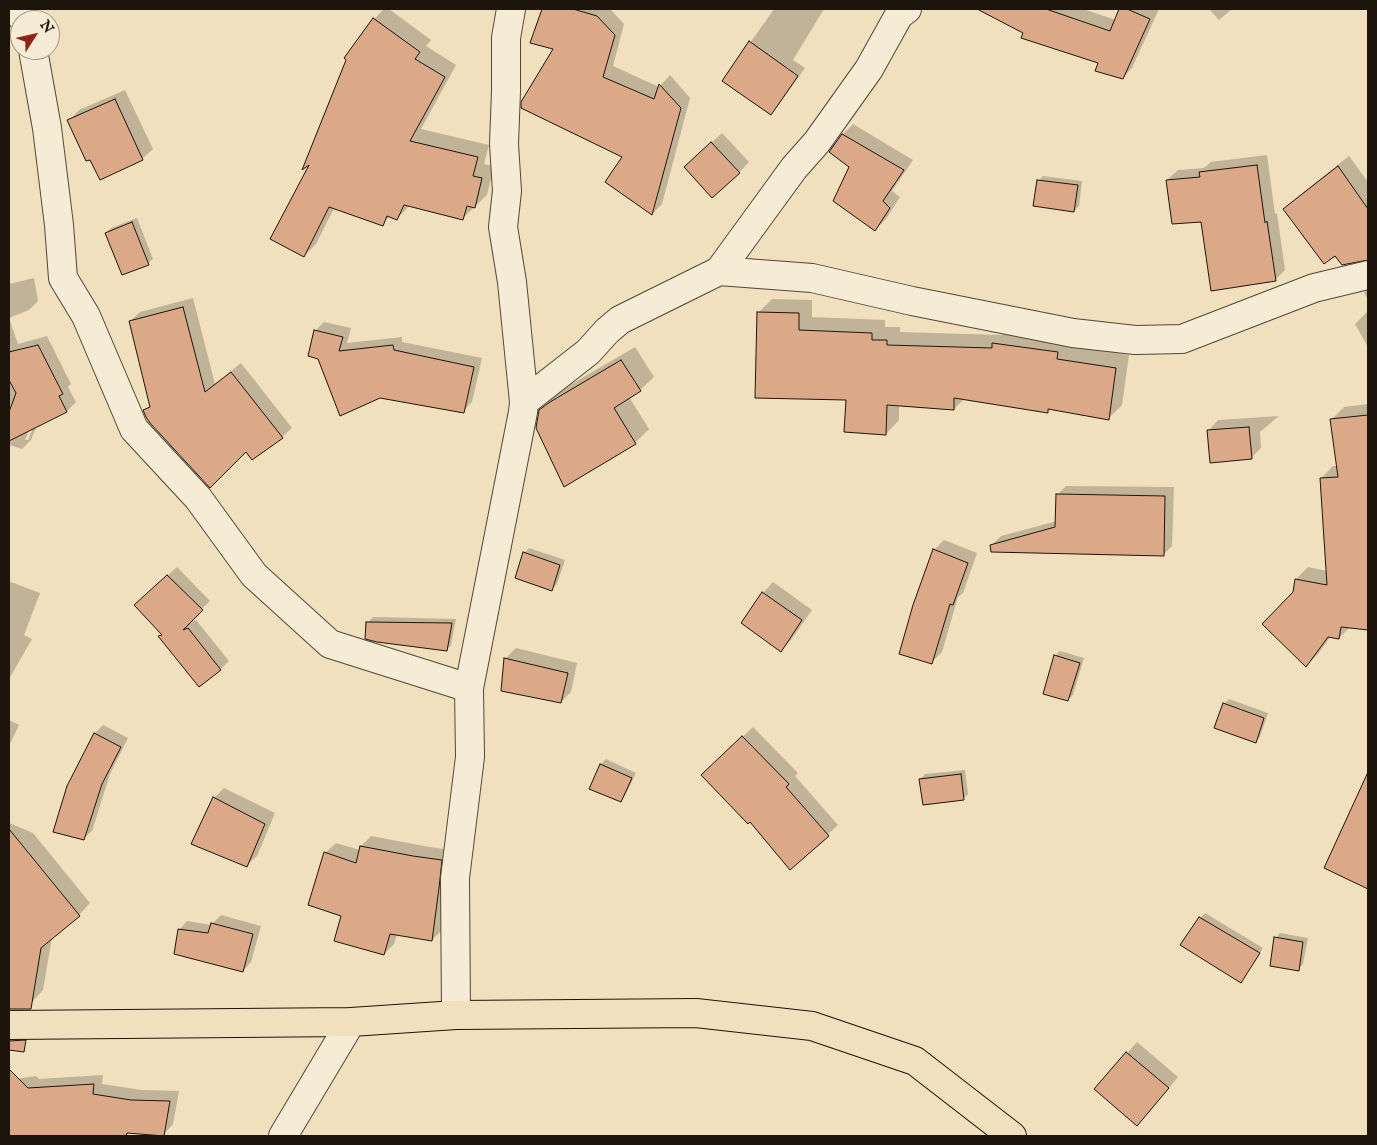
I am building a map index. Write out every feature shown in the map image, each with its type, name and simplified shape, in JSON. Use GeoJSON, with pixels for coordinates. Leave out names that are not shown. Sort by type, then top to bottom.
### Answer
{"type":"FeatureCollection","features":[{"type":"Feature","properties":{"kind":"main road"},"geometry":{"type":"LineString","coordinates":[[9,1025],[351,1022],[456,1015],[696,1013],[812,1026],[915,1060],[1012,1136]]}},
{"type":"Feature","properties":{"kind":"street"},"geometry":{"type":"LineString","coordinates":[[456,1015],[455,878],[470,757],[469,688],[524,402],[512,282],[503,227],[507,191],[504,144],[506,38],[511,9]]}},
{"type":"Feature","properties":{"kind":"street"},"geometry":{"type":"LineString","coordinates":[[524,402],[588,352],[606,331],[620,320],[719,272],[869,69],[899,15],[907,9]]}},
{"type":"Feature","properties":{"kind":"street"},"geometry":{"type":"LineString","coordinates":[[35,60],[47,128],[59,225],[63,278],[86,316],[134,429],[198,498],[254,575],[330,644],[469,688]]}},
{"type":"Feature","properties":{"kind":"street"},"geometry":{"type":"LineString","coordinates":[[719,272],[812,278],[912,302],[1073,333],[1135,340],[1182,340],[1314,288],[1368,275]]}},
{"type":"Feature","properties":{"kind":"street"},"geometry":{"type":"LineString","coordinates":[[283,1136],[351,1022]]}},
{"type":"Feature","properties":{"kind":"building"},"geometry":{"type":"Polygon","coordinates":[[[542,9],[573,9],[597,16],[615,35],[603,77],[654,99],[659,84],[681,108],[652,215],[605,182],[622,157],[521,108],[521,102],[553,49],[530,43],[542,9]]]}},
{"type":"Feature","properties":{"kind":"building"},"geometry":{"type":"Polygon","coordinates":[[[977,9],[1046,9],[1110,31],[1119,9],[1127,9],[1150,19],[1123,79],[1095,71],[1098,63],[1021,38],[1023,33],[977,9]]]}},
{"type":"Feature","properties":{"kind":"building"},"geometry":{"type":"Polygon","coordinates":[[[373,18],[420,52],[415,59],[445,77],[410,141],[478,157],[473,176],[482,178],[475,208],[467,206],[463,220],[404,205],[397,220],[387,216],[383,226],[329,207],[304,257],[270,239],[309,165],[302,170],[346,60],[344,58],[373,18]]]}},
{"type":"Feature","properties":{"kind":"building"},"geometry":{"type":"Polygon","coordinates":[[[749,41],[798,76],[771,115],[722,81],[749,41]]]}},
{"type":"Feature","properties":{"kind":"building"},"geometry":{"type":"Polygon","coordinates":[[[115,99],[143,160],[100,180],[90,160],[86,161],[67,120],[115,99]]]}},
{"type":"Feature","properties":{"kind":"building"},"geometry":{"type":"Polygon","coordinates":[[[842,134],[904,170],[883,201],[890,208],[875,231],[833,201],[849,167],[829,152],[842,134]]]}},
{"type":"Feature","properties":{"kind":"building"},"geometry":{"type":"Polygon","coordinates":[[[711,142],[740,173],[712,198],[684,167],[711,142]]]}},
{"type":"Feature","properties":{"kind":"building"},"geometry":{"type":"Polygon","coordinates":[[[1257,165],[1276,281],[1211,291],[1201,222],[1172,224],[1166,180],[1200,177],[1199,172],[1257,165]]]}},
{"type":"Feature","properties":{"kind":"building"},"geometry":{"type":"Polygon","coordinates":[[[1338,166],[1368,209],[1368,260],[1342,265],[1335,256],[1324,264],[1283,209],[1338,166]]]}},
{"type":"Feature","properties":{"kind":"building"},"geometry":{"type":"Polygon","coordinates":[[[1037,180],[1078,185],[1074,212],[1033,206],[1037,180]]]}},
{"type":"Feature","properties":{"kind":"building"},"geometry":{"type":"Polygon","coordinates":[[[132,222],[149,265],[122,275],[105,233],[132,222]]]}},
{"type":"Feature","properties":{"kind":"building"},"geometry":{"type":"Polygon","coordinates":[[[183,307],[205,392],[231,372],[283,438],[252,460],[246,452],[210,488],[146,417],[143,410],[150,407],[129,321],[183,307]]]}},
{"type":"Feature","properties":{"kind":"building"},"geometry":{"type":"Polygon","coordinates":[[[757,312],[799,313],[799,330],[872,333],[872,340],[887,340],[887,345],[992,348],[992,343],[1058,352],[1057,359],[1116,368],[1109,420],[1048,409],[1048,413],[954,398],[954,410],[887,405],[886,435],[844,432],[846,400],[755,398],[757,312]]]}},
{"type":"Feature","properties":{"kind":"building"},"geometry":{"type":"Polygon","coordinates":[[[314,330],[343,337],[339,351],[393,345],[394,350],[474,367],[464,413],[380,398],[340,416],[318,359],[308,356],[314,330]]]}},
{"type":"Feature","properties":{"kind":"building"},"geometry":{"type":"Polygon","coordinates":[[[38,345],[63,394],[59,396],[67,412],[9,441],[9,412],[16,393],[9,380],[9,352],[38,345]]]}},
{"type":"Feature","properties":{"kind":"building"},"geometry":{"type":"Polygon","coordinates":[[[621,360],[641,391],[614,408],[636,444],[564,487],[536,428],[539,410],[621,360]]]}},
{"type":"Feature","properties":{"kind":"building"},"geometry":{"type":"Polygon","coordinates":[[[1368,415],[1368,630],[1341,627],[1339,639],[1328,637],[1306,667],[1262,624],[1293,592],[1295,579],[1327,585],[1320,478],[1338,477],[1330,419],[1368,415]]]}},
{"type":"Feature","properties":{"kind":"building"},"geometry":{"type":"Polygon","coordinates":[[[1249,427],[1252,459],[1210,463],[1207,430],[1249,427]]]}},
{"type":"Feature","properties":{"kind":"building"},"geometry":{"type":"Polygon","coordinates":[[[1056,494],[1165,496],[1164,556],[991,552],[990,545],[1055,527],[1056,494]]]}},
{"type":"Feature","properties":{"kind":"building"},"geometry":{"type":"Polygon","coordinates":[[[933,549],[968,563],[953,605],[950,604],[932,664],[899,654],[913,605],[933,549]]]}},
{"type":"Feature","properties":{"kind":"building"},"geometry":{"type":"Polygon","coordinates":[[[523,552],[560,565],[552,591],[515,578],[523,552]]]}},
{"type":"Feature","properties":{"kind":"building"},"geometry":{"type":"Polygon","coordinates":[[[167,575],[203,610],[183,630],[188,628],[221,670],[199,687],[158,636],[162,635],[134,605],[167,575]]]}},
{"type":"Feature","properties":{"kind":"building"},"geometry":{"type":"Polygon","coordinates":[[[762,592],[802,620],[781,652],[741,623],[762,592]]]}},
{"type":"Feature","properties":{"kind":"building"},"geometry":{"type":"Polygon","coordinates":[[[366,622],[452,623],[447,651],[365,639],[366,622]]]}},
{"type":"Feature","properties":{"kind":"building"},"geometry":{"type":"Polygon","coordinates":[[[1054,655],[1080,663],[1068,701],[1043,694],[1054,655]]]}},
{"type":"Feature","properties":{"kind":"building"},"geometry":{"type":"Polygon","coordinates":[[[504,658],[568,673],[561,703],[501,691],[504,658]]]}},
{"type":"Feature","properties":{"kind":"building"},"geometry":{"type":"Polygon","coordinates":[[[1223,703],[1264,718],[1256,743],[1214,728],[1223,703]]]}},
{"type":"Feature","properties":{"kind":"building"},"geometry":{"type":"Polygon","coordinates":[[[94,733],[121,747],[102,784],[84,840],[53,832],[67,786],[94,733]]]}},
{"type":"Feature","properties":{"kind":"building"},"geometry":{"type":"Polygon","coordinates":[[[742,736],[789,784],[786,787],[829,836],[790,870],[750,822],[748,824],[701,775],[742,736]]]}},
{"type":"Feature","properties":{"kind":"building"},"geometry":{"type":"Polygon","coordinates":[[[600,764],[632,778],[621,802],[589,789],[600,764]]]}},
{"type":"Feature","properties":{"kind":"building"},"geometry":{"type":"Polygon","coordinates":[[[1368,772],[1368,889],[1324,868],[1368,772]]]}},
{"type":"Feature","properties":{"kind":"building"},"geometry":{"type":"Polygon","coordinates":[[[961,774],[964,800],[923,805],[919,779],[961,774]]]}},
{"type":"Feature","properties":{"kind":"building"},"geometry":{"type":"Polygon","coordinates":[[[213,797],[265,824],[247,867],[191,844],[213,797]]]}},
{"type":"Feature","properties":{"kind":"building"},"geometry":{"type":"Polygon","coordinates":[[[9,829],[80,916],[41,948],[31,1009],[9,1009],[9,829]]]}},
{"type":"Feature","properties":{"kind":"building"},"geometry":{"type":"Polygon","coordinates":[[[360,846],[442,860],[432,941],[390,934],[384,955],[334,941],[341,916],[308,905],[324,852],[356,863],[360,846]]]}},
{"type":"Feature","properties":{"kind":"building"},"geometry":{"type":"Polygon","coordinates":[[[1199,917],[1260,953],[1241,983],[1180,945],[1199,917]]]}},
{"type":"Feature","properties":{"kind":"building"},"geometry":{"type":"Polygon","coordinates":[[[211,923],[253,934],[243,972],[174,954],[178,929],[208,933],[211,923]]]}},
{"type":"Feature","properties":{"kind":"building"},"geometry":{"type":"Polygon","coordinates":[[[1274,937],[1303,942],[1299,971],[1270,966],[1274,937]]]}},
{"type":"Feature","properties":{"kind":"building"},"geometry":{"type":"Polygon","coordinates":[[[26,1040],[24,1052],[9,1050],[9,1041],[26,1040]]]}},
{"type":"Feature","properties":{"kind":"building"},"geometry":{"type":"Polygon","coordinates":[[[1126,1052],[1169,1088],[1137,1126],[1094,1089],[1126,1052]]]}},
{"type":"Feature","properties":{"kind":"building"},"geometry":{"type":"Polygon","coordinates":[[[9,1069],[28,1088],[94,1084],[93,1094],[131,1100],[170,1101],[164,1136],[127,1133],[126,1136],[9,1136],[9,1069]]]}}]}
